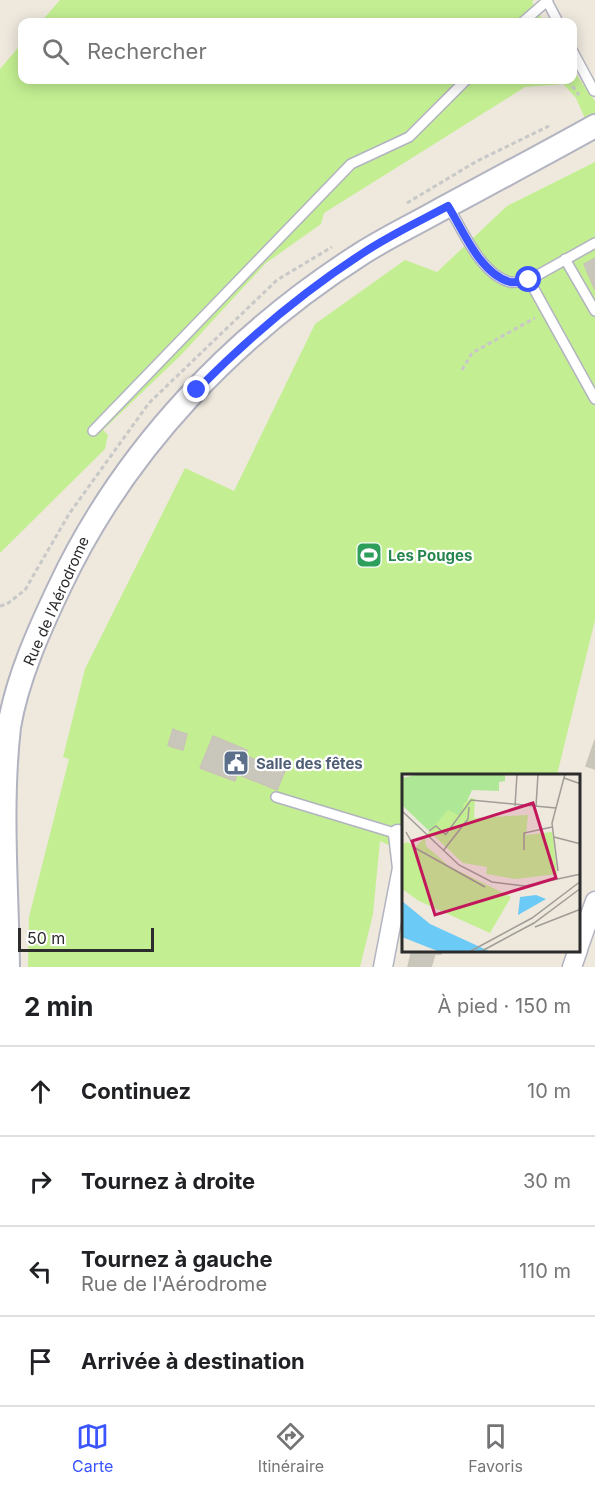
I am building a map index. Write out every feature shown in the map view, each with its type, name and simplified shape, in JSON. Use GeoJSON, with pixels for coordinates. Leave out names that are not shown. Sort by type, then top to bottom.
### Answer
{"type":"FeatureCollection","features":[{"type":"Feature","properties":{"kind":"street","name":"Rue de l'Aérodrome"},"geometry":{"type":"LineString","coordinates":[[8,967],[3,902],[1,786],[9,725],[22,678],[54,600],[83,539],[108,500],[158,432],[225,361],[270,320],[365,251],[595,126]]}},
{"type":"Feature","properties":{"kind":"street"},"geometry":{"type":"LineString","coordinates":[[383,967],[402,868],[398,834]]}},
{"type":"Feature","properties":{"kind":"street"},"geometry":{"type":"LineString","coordinates":[[580,944],[595,901]]}},
{"type":"Feature","properties":{"kind":"street"},"geometry":{"type":"LineString","coordinates":[[572,967],[577,952]]}},
{"type":"Feature","properties":{"kind":"lane"},"geometry":{"type":"LineString","coordinates":[[527,18],[547,0],[556,18]]}},
{"type":"Feature","properties":{"kind":"lane"},"geometry":{"type":"LineString","coordinates":[[577,58],[594,91]]}},
{"type":"Feature","properties":{"kind":"lane"},"geometry":{"type":"LineString","coordinates":[[93,431],[351,164],[409,137],[462,84]]}},
{"type":"Feature","properties":{"kind":"lane"},"geometry":{"type":"LineString","coordinates":[[448,206],[482,260],[498,277],[512,283],[529,280],[595,243]]}},
{"type":"Feature","properties":{"kind":"lane"},"geometry":{"type":"LineString","coordinates":[[565,259],[595,311]]}},
{"type":"Feature","properties":{"kind":"lane"},"geometry":{"type":"LineString","coordinates":[[529,280],[595,399]]}},
{"type":"Feature","properties":{"kind":"lane"},"geometry":{"type":"LineString","coordinates":[[276,797],[398,834]]}},
{"type":"Feature","properties":{"kind":"path"},"geometry":{"type":"LineString","coordinates":[[571,84],[582,99]]}},
{"type":"Feature","properties":{"kind":"path"},"geometry":{"type":"LineString","coordinates":[[462,370],[472,353],[546,311]]}},
{"type":"Feature","properties":{"kind":"green space"},"geometry":{"type":"Polygon","coordinates":[[[60,0],[534,0],[532,2],[542,18],[44,18],[60,0]]]}},
{"type":"Feature","properties":{"kind":"green space"},"geometry":{"type":"Polygon","coordinates":[[[18,48],[18,84],[563,84],[525,87],[324,213],[321,224],[266,263],[180,356],[103,430],[108,435],[105,449],[0,553],[0,69],[18,48]]]}},
{"type":"Feature","properties":{"kind":"green space"},"geometry":{"type":"Polygon","coordinates":[[[577,76],[595,101],[595,141],[576,98],[563,84],[577,84],[577,76]]]}},
{"type":"Feature","properties":{"kind":"green space","name":"Les Pouges"},"geometry":{"type":"Polygon","coordinates":[[[595,162],[595,620],[557,774],[402,774],[402,851],[380,841],[373,914],[360,967],[28,967],[29,917],[69,759],[63,757],[85,669],[185,468],[234,491],[315,324],[405,260],[437,272],[507,206],[595,162]]]}},
{"type":"Feature","properties":{"kind":"building"},"geometry":{"type":"Polygon","coordinates":[[[595,258],[595,290],[584,264],[595,258]]]}},
{"type":"Feature","properties":{"kind":"building"},"geometry":{"type":"Polygon","coordinates":[[[173,729],[177,731],[172,747],[168,745],[173,729]]]}},
{"type":"Feature","properties":{"kind":"building"},"geometry":{"type":"Polygon","coordinates":[[[177,731],[187,734],[183,750],[172,747],[177,731]]]}},
{"type":"Feature","properties":{"kind":"building"},"geometry":{"type":"Polygon","coordinates":[[[213,736],[247,750],[244,755],[285,771],[277,790],[237,774],[235,781],[200,768],[213,736]]]}},
{"type":"Feature","properties":{"kind":"building"},"geometry":{"type":"Polygon","coordinates":[[[595,740],[595,769],[586,766],[595,740]]]}},
{"type":"Feature","properties":{"kind":"building"},"geometry":{"type":"Polygon","coordinates":[[[412,952],[442,952],[435,954],[431,967],[408,967],[412,952]]]}},
{"type":"Feature","properties":{"kind":"place","name":"Les Pouges"},"geometry":{"type":"Point","coordinates":[369,555]}},
{"type":"Feature","properties":{"kind":"place","name":"Salle des fêtes"},"geometry":{"type":"Point","coordinates":[236,763]}},
{"type":"Feature","properties":{"kind":"route"},"geometry":{"type":"LineString","coordinates":[[197,390],[270,320],[312,288],[365,251],[448,206],[482,260],[498,277],[512,283],[529,280]]}}]}
